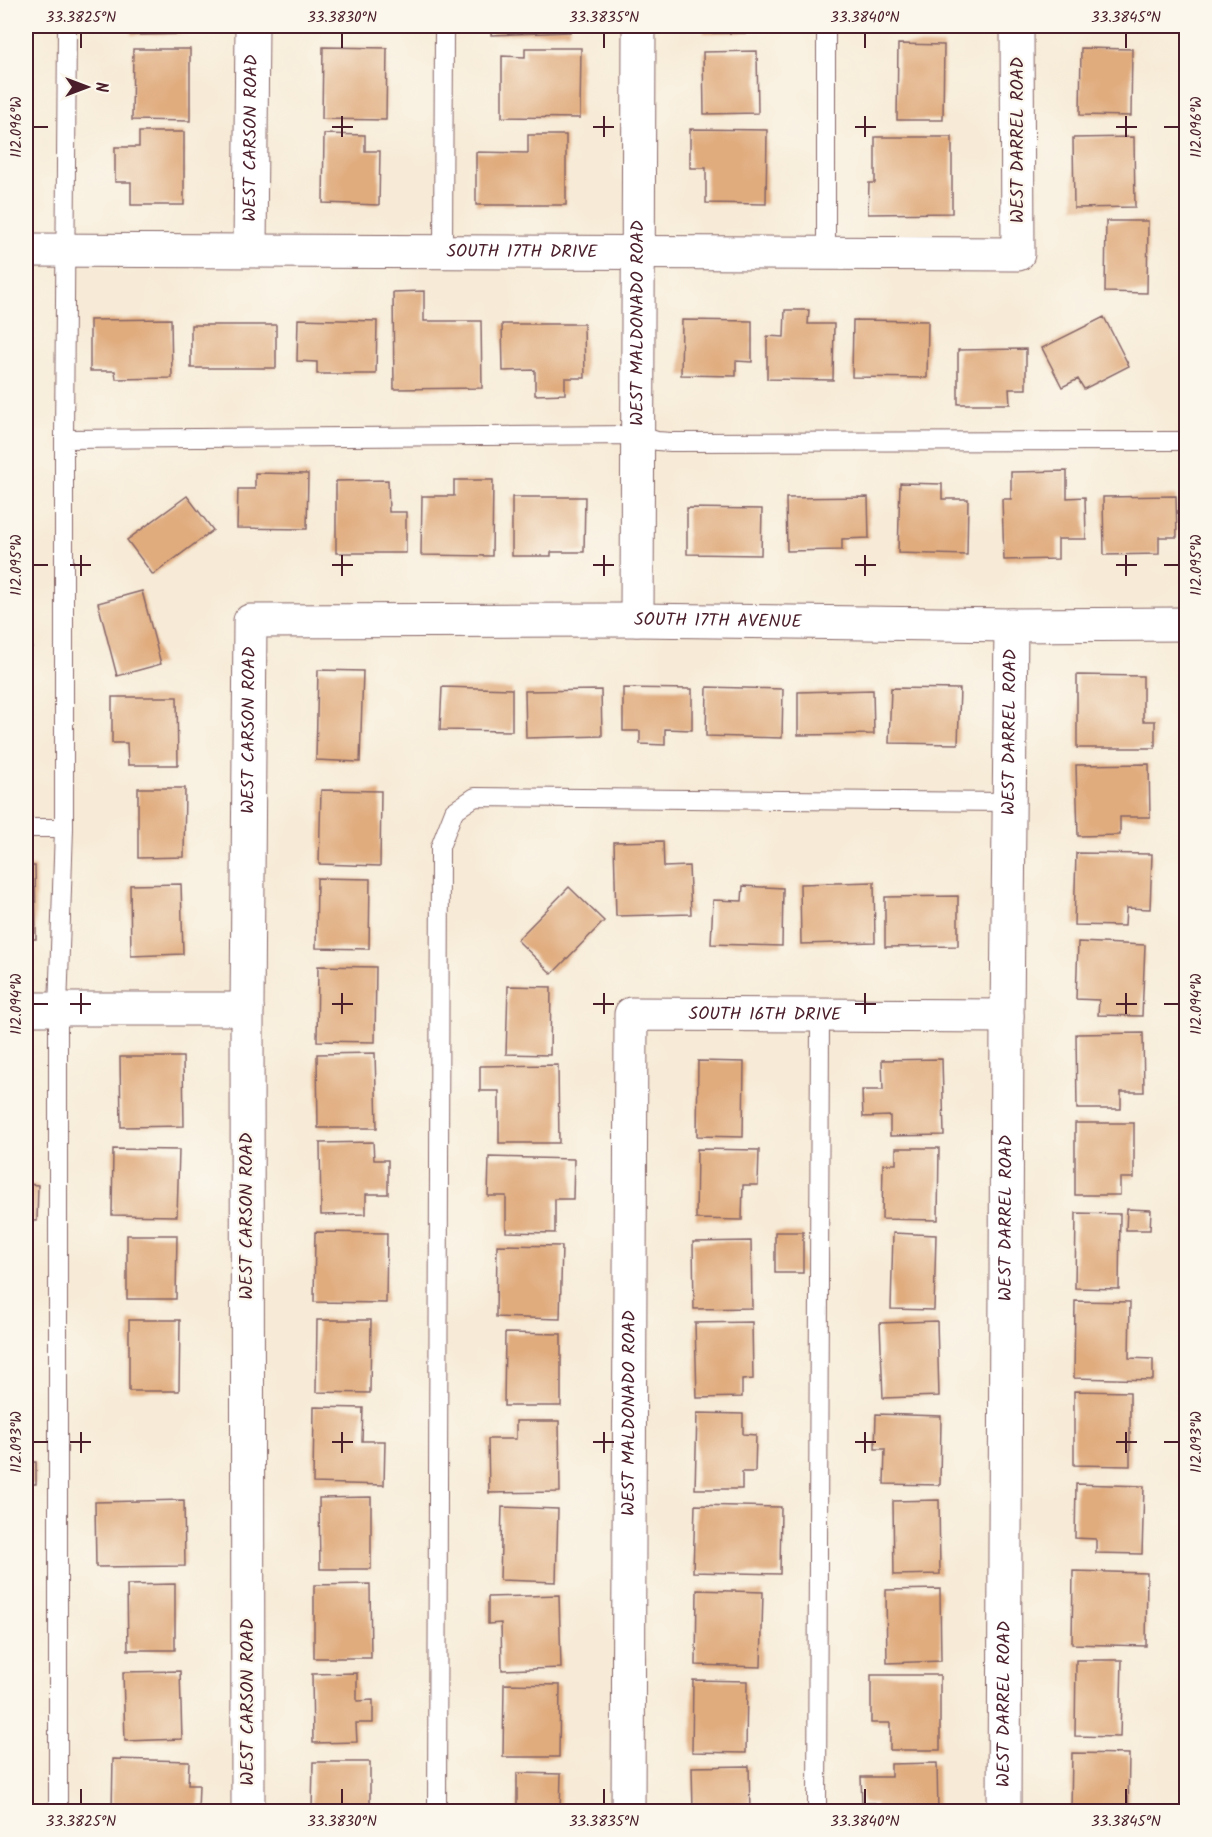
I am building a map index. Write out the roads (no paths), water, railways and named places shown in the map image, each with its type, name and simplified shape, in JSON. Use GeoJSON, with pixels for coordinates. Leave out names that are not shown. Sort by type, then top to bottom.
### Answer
{"type":"FeatureCollection","features":[{"type":"Feature","properties":{"kind":"street","name":"WEST CARSON ROAD"},"geometry":{"type":"LineString","coordinates":[[250,250],[252,26]]}},
{"type":"Feature","properties":{"kind":"street","name":"WEST MALDONADO ROAD"},"geometry":{"type":"LineString","coordinates":[[637,620],[639,26]]}},
{"type":"Feature","properties":{"kind":"street","name":"WEST DARREL ROAD"},"geometry":{"type":"LineString","coordinates":[[1017,26],[1018,254]]}},
{"type":"Feature","properties":{"kind":"street","name":"SOUTH 17TH DRIVE"},"geometry":{"type":"LineString","coordinates":[[26,250],[1018,254]]}},
{"type":"Feature","properties":{"kind":"street","name":"SOUTH 17TH AVENUE"},"geometry":{"type":"LineString","coordinates":[[250,621],[637,620],[1011,625],[1186,624]]}},
{"type":"Feature","properties":{"kind":"street","name":"WEST CARSON ROAD"},"geometry":{"type":"LineString","coordinates":[[248,1812],[246,1009],[250,621]]}},
{"type":"Feature","properties":{"kind":"street","name":"WEST DARREL ROAD"},"geometry":{"type":"LineString","coordinates":[[1004,1812],[1008,802],[1011,625]]}},
{"type":"Feature","properties":{"kind":"street"},"geometry":{"type":"LineString","coordinates":[[26,1009],[246,1009]]}},
{"type":"Feature","properties":{"kind":"street","name":"WEST MALDONADO ROAD"},"geometry":{"type":"LineString","coordinates":[[628,1812],[631,1014]]}},
{"type":"Feature","properties":{"kind":"street","name":"SOUTH 16TH DRIVE"},"geometry":{"type":"LineString","coordinates":[[631,1014],[1007,1016]]}},
{"type":"Feature","properties":{"kind":"lane"},"geometry":{"type":"LineString","coordinates":[[58,1812],[58,1009],[64,828],[67,26]]}},
{"type":"Feature","properties":{"kind":"lane"},"geometry":{"type":"LineString","coordinates":[[442,251],[444,26]]}},
{"type":"Feature","properties":{"kind":"lane"},"geometry":{"type":"LineString","coordinates":[[826,26],[826,253]]}},
{"type":"Feature","properties":{"kind":"lane"},"geometry":{"type":"LineString","coordinates":[[64,438],[638,435],[657,441],[671,442],[1186,441]]}},
{"type":"Feature","properties":{"kind":"lane"},"geometry":{"type":"LineString","coordinates":[[437,1812],[440,847],[454,811],[475,797],[1008,802]]}},
{"type":"Feature","properties":{"kind":"lane"},"geometry":{"type":"LineString","coordinates":[[26,828],[64,828]]}},
{"type":"Feature","properties":{"kind":"lane"},"geometry":{"type":"LineString","coordinates":[[817,1812],[819,1015]]}}]}
